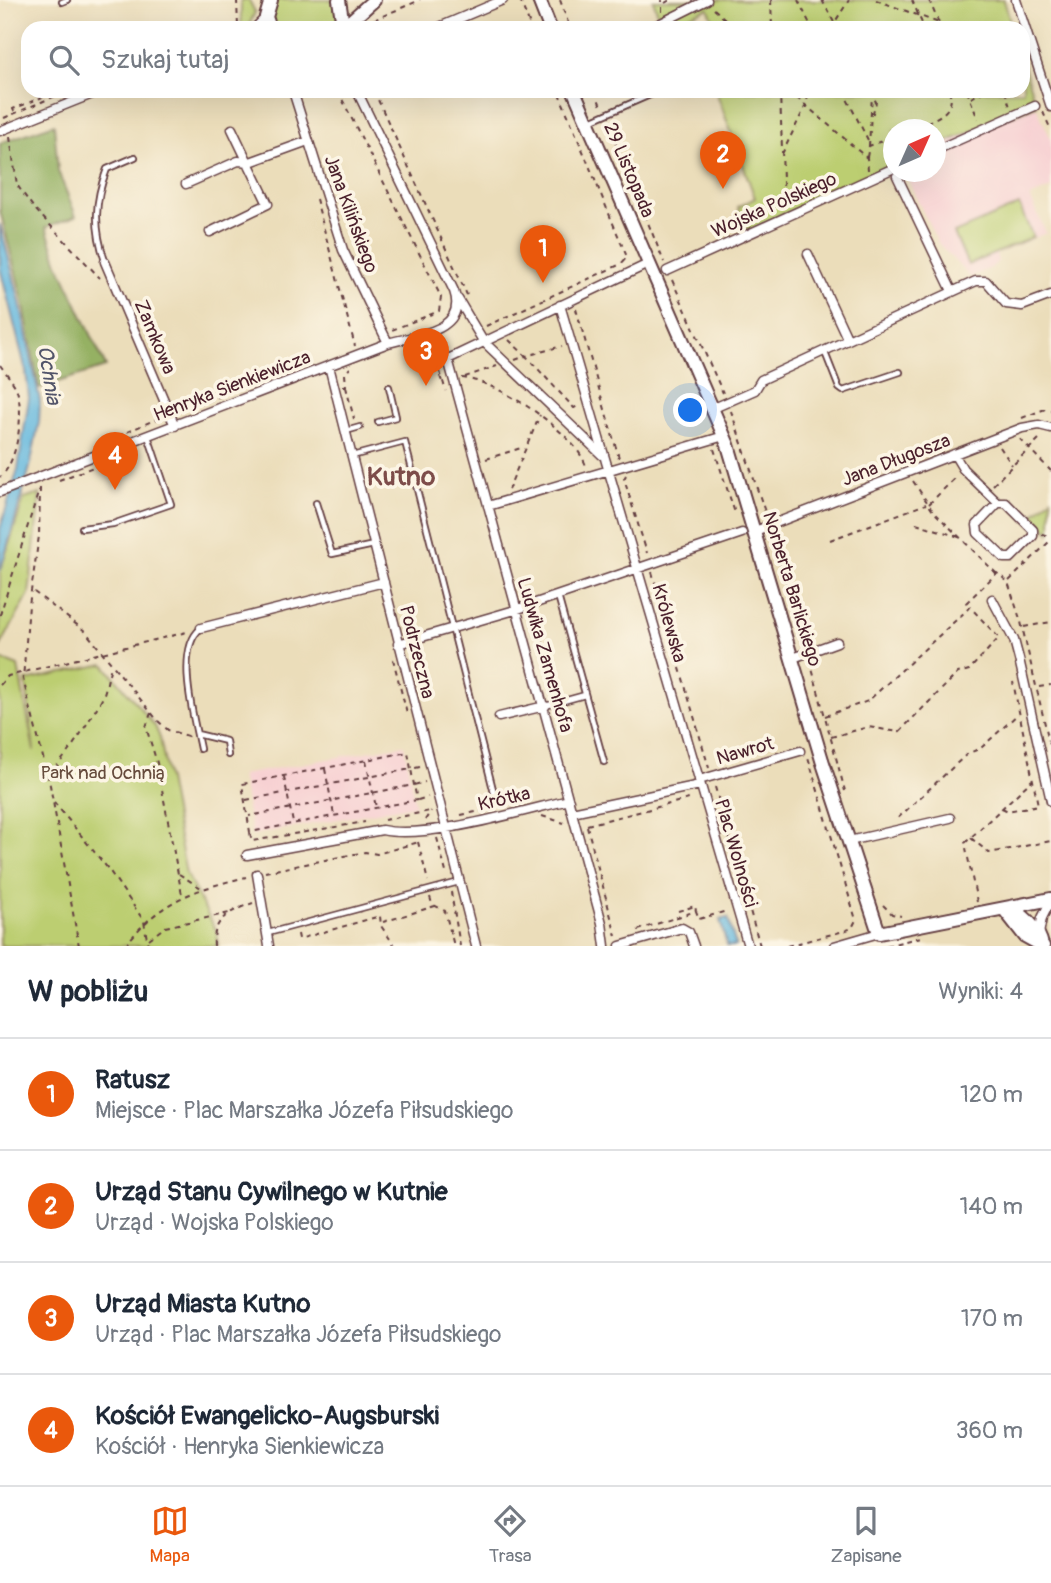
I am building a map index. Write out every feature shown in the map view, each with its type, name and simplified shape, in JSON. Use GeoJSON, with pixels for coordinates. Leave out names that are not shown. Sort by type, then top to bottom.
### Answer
{"type":"FeatureCollection","features":[{"type":"Feature","properties":{"kind":"street"},"geometry":{"type":"LineString","coordinates":[[339,0],[342,21]]}},
{"type":"Feature","properties":{"kind":"street"},"geometry":{"type":"LineString","coordinates":[[349,21],[374,0]]}},
{"type":"Feature","properties":{"kind":"street"},"geometry":{"type":"LineString","coordinates":[[454,21],[503,0]]}},
{"type":"Feature","properties":{"kind":"street"},"geometry":{"type":"LineString","coordinates":[[539,0],[547,21]]}},
{"type":"Feature","properties":{"kind":"street"},"geometry":{"type":"LineString","coordinates":[[665,21],[706,0]]}},
{"type":"Feature","properties":{"kind":"street"},"geometry":{"type":"LineString","coordinates":[[1016,0],[1023,21]]}},
{"type":"Feature","properties":{"kind":"street"},"geometry":{"type":"LineString","coordinates":[[1030,43],[1051,107]]}},
{"type":"Feature","properties":{"kind":"street"},"geometry":{"type":"LineString","coordinates":[[0,131],[82,98]]}},
{"type":"Feature","properties":{"kind":"street","name":"Jana Kilińskiego"},"geometry":{"type":"LineString","coordinates":[[295,98],[343,250],[388,344]]}},
{"type":"Feature","properties":{"kind":"street"},"geometry":{"type":"LineString","coordinates":[[360,98],[456,297],[483,341],[605,458]]}},
{"type":"Feature","properties":{"kind":"street","name":"29 Listopada"},"geometry":{"type":"LineString","coordinates":[[577,98],[648,264]]}},
{"type":"Feature","properties":{"kind":"street"},"geometry":{"type":"LineString","coordinates":[[946,145],[1037,105]]}},
{"type":"Feature","properties":{"kind":"street"},"geometry":{"type":"LineString","coordinates":[[210,232],[268,204],[232,129]]}},
{"type":"Feature","properties":{"kind":"street"},"geometry":{"type":"LineString","coordinates":[[186,184],[238,161],[250,162],[308,141]]}},
{"type":"Feature","properties":{"kind":"street","name":"Wojska Polskiego"},"geometry":{"type":"LineString","coordinates":[[667,271],[883,176]]}},
{"type":"Feature","properties":{"kind":"street"},"geometry":{"type":"LineString","coordinates":[[900,182],[952,291]]}},
{"type":"Feature","properties":{"kind":"street"},"geometry":{"type":"LineString","coordinates":[[808,254],[847,338]]}},
{"type":"Feature","properties":{"kind":"street","name":"Zamkowa"},"geometry":{"type":"LineString","coordinates":[[105,262],[175,426]]}},
{"type":"Feature","properties":{"kind":"street"},"geometry":{"type":"LineString","coordinates":[[454,380],[447,359],[648,264]]}},
{"type":"Feature","properties":{"kind":"street","name":"Norberta Barlickiego"},"geometry":{"type":"LineString","coordinates":[[648,264],[714,408],[724,436],[748,532],[793,657],[879,933]]}},
{"type":"Feature","properties":{"kind":"street"},"geometry":{"type":"LineString","coordinates":[[714,408],[755,390],[761,380],[824,349],[976,281],[986,281],[1006,304],[1022,306],[1051,295]]}},
{"type":"Feature","properties":{"kind":"street","name":"Henryka Sienkiewicza"},"geometry":{"type":"LineString","coordinates":[[0,492],[39,483],[148,436],[388,344],[446,325],[455,317],[458,307],[456,297]]}},
{"type":"Feature","properties":{"kind":"street","name":"Królewska"},"geometry":{"type":"LineString","coordinates":[[560,305],[697,784]]}},
{"type":"Feature","properties":{"kind":"street","name":"Podrzeczna"},"geometry":{"type":"LineString","coordinates":[[330,366],[384,582],[436,810],[445,827],[475,946]]}},
{"type":"Feature","properties":{"kind":"street","name":"Ludwika Zamenhofa"},"geometry":{"type":"LineString","coordinates":[[454,380],[572,812]]}},
{"type":"Feature","properties":{"kind":"street","name":"Jana Długosza"},"geometry":{"type":"LineString","coordinates":[[398,644],[515,610],[748,532],[1022,428],[1039,425],[1051,428]]}},
{"type":"Feature","properties":{"kind":"street"},"geometry":{"type":"LineString","coordinates":[[488,506],[609,470],[625,468],[724,436]]}},
{"type":"Feature","properties":{"kind":"street"},"geometry":{"type":"LineString","coordinates":[[954,454],[963,469],[998,503],[1006,503],[1033,530],[1033,536],[1011,558],[1004,558],[978,533],[978,525],[998,503]]}},
{"type":"Feature","properties":{"kind":"street"},"geometry":{"type":"LineString","coordinates":[[201,628],[384,582]]}},
{"type":"Feature","properties":{"kind":"street"},"geometry":{"type":"LineString","coordinates":[[992,599],[1014,640],[1051,801]]}},
{"type":"Feature","properties":{"kind":"street"},"geometry":{"type":"LineString","coordinates":[[793,657],[837,642]]}},
{"type":"Feature","properties":{"kind":"street"},"geometry":{"type":"LineString","coordinates":[[499,718],[545,706]]}},
{"type":"Feature","properties":{"kind":"street","name":"Nawrot"},"geometry":{"type":"LineString","coordinates":[[697,784],[712,776],[803,750]]}},
{"type":"Feature","properties":{"kind":"street","name":"Plac Wolności"},"geometry":{"type":"LineString","coordinates":[[572,812],[697,784],[748,946]]}},
{"type":"Feature","properties":{"kind":"street","name":"Krótka"},"geometry":{"type":"LineString","coordinates":[[247,855],[382,830],[404,834],[445,827],[569,800]]}},
{"type":"Feature","properties":{"kind":"street"},"geometry":{"type":"LineString","coordinates":[[572,812],[605,933],[605,946]]}},
{"type":"Feature","properties":{"kind":"street"},"geometry":{"type":"LineString","coordinates":[[849,841],[950,818]]}},
{"type":"Feature","properties":{"kind":"street"},"geometry":{"type":"LineString","coordinates":[[257,874],[269,946]]}},
{"type":"Feature","properties":{"kind":"street"},"geometry":{"type":"LineString","coordinates":[[1008,909],[1025,936],[1042,942],[1042,918],[1051,900]]}},
{"type":"Feature","properties":{"kind":"street"},"geometry":{"type":"LineString","coordinates":[[834,946],[879,933],[1051,900]]}},
{"type":"Feature","properties":{"kind":"street"},"geometry":{"type":"LineString","coordinates":[[620,946],[682,928],[690,932],[694,946]]}},
{"type":"Feature","properties":{"kind":"lane"},"geometry":{"type":"LineString","coordinates":[[587,122],[643,98]]}},
{"type":"Feature","properties":{"kind":"lane"},"geometry":{"type":"LineString","coordinates":[[105,262],[97,235],[95,210],[99,190],[107,169],[135,157]]}},
{"type":"Feature","properties":{"kind":"lane"},"geometry":{"type":"LineString","coordinates":[[824,349],[843,391],[900,372]]}},
{"type":"Feature","properties":{"kind":"lane"},"geometry":{"type":"LineString","coordinates":[[378,422],[396,417],[389,387]]}},
{"type":"Feature","properties":{"kind":"lane"},"geometry":{"type":"LineString","coordinates":[[346,431],[358,428]]}},
{"type":"Feature","properties":{"kind":"lane"},"geometry":{"type":"LineString","coordinates":[[82,528],[113,524],[170,504],[148,436]]}},
{"type":"Feature","properties":{"kind":"lane"},"geometry":{"type":"LineString","coordinates":[[352,456],[405,442],[496,801]]}},
{"type":"Feature","properties":{"kind":"lane"},"geometry":{"type":"LineString","coordinates":[[316,503],[332,554],[374,545]]}},
{"type":"Feature","properties":{"kind":"lane"},"geometry":{"type":"LineString","coordinates":[[558,596],[604,762]]}},
{"type":"Feature","properties":{"kind":"lane"},"geometry":{"type":"LineString","coordinates":[[200,749],[190,708],[189,643],[201,628]]}},
{"type":"Feature","properties":{"kind":"lane"},"geometry":{"type":"LineString","coordinates":[[545,706],[585,695]]}},
{"type":"Feature","properties":{"kind":"lane"},"geometry":{"type":"LineString","coordinates":[[198,737],[226,741],[229,755]]}},
{"type":"Feature","properties":{"kind":"lane"},"geometry":{"type":"LineString","coordinates":[[268,933],[460,882]]}},
{"type":"Feature","properties":{"kind":"path"},"geometry":{"type":"LineString","coordinates":[[237,0],[238,21]]}},
{"type":"Feature","properties":{"kind":"path"},"geometry":{"type":"LineString","coordinates":[[371,21],[420,0]]}},
{"type":"Feature","properties":{"kind":"path"},"geometry":{"type":"LineString","coordinates":[[520,0],[528,21]]}},
{"type":"Feature","properties":{"kind":"path"},"geometry":{"type":"LineString","coordinates":[[560,0],[568,21]]}},
{"type":"Feature","properties":{"kind":"path"},"geometry":{"type":"LineString","coordinates":[[662,0],[664,4],[670,0]]}},
{"type":"Feature","properties":{"kind":"path"},"geometry":{"type":"LineString","coordinates":[[706,0],[728,21]]}},
{"type":"Feature","properties":{"kind":"path"},"geometry":{"type":"LineString","coordinates":[[771,0],[772,21]]}},
{"type":"Feature","properties":{"kind":"path"},"geometry":{"type":"LineString","coordinates":[[798,0],[808,21]]}},
{"type":"Feature","properties":{"kind":"path"},"geometry":{"type":"LineString","coordinates":[[822,0],[833,21],[849,0]]}},
{"type":"Feature","properties":{"kind":"path"},"geometry":{"type":"LineString","coordinates":[[876,0],[932,21]]}},
{"type":"Feature","properties":{"kind":"path"},"geometry":{"type":"LineString","coordinates":[[912,0],[921,21]]}},
{"type":"Feature","properties":{"kind":"path"},"geometry":{"type":"LineString","coordinates":[[929,0],[938,21]]}},
{"type":"Feature","properties":{"kind":"path"},"geometry":{"type":"LineString","coordinates":[[18,123],[13,109],[40,98]]}},
{"type":"Feature","properties":{"kind":"path"},"geometry":{"type":"LineString","coordinates":[[0,121],[14,112],[49,98]]}},
{"type":"Feature","properties":{"kind":"path"},"geometry":{"type":"LineString","coordinates":[[342,98],[441,297],[439,311],[423,318]]}},
{"type":"Feature","properties":{"kind":"path"},"geometry":{"type":"LineString","coordinates":[[377,98],[470,299]]}},
{"type":"Feature","properties":{"kind":"path"},"geometry":{"type":"LineString","coordinates":[[481,324],[486,327],[494,325],[621,264],[627,257],[561,98]]}},
{"type":"Feature","properties":{"kind":"path"},"geometry":{"type":"LineString","coordinates":[[598,98],[624,170],[673,281]]}},
{"type":"Feature","properties":{"kind":"path"},"geometry":{"type":"LineString","coordinates":[[780,98],[784,219]]}},
{"type":"Feature","properties":{"kind":"path"},"geometry":{"type":"LineString","coordinates":[[798,98],[867,158]]}},
{"type":"Feature","properties":{"kind":"path"},"geometry":{"type":"LineString","coordinates":[[781,155],[808,98]]}},
{"type":"Feature","properties":{"kind":"path"},"geometry":{"type":"LineString","coordinates":[[847,98],[869,142]]}},
{"type":"Feature","properties":{"kind":"path"},"geometry":{"type":"LineString","coordinates":[[869,180],[867,158],[872,98]]}},
{"type":"Feature","properties":{"kind":"path"},"geometry":{"type":"LineString","coordinates":[[932,119],[947,112],[951,105],[950,98]]}},
{"type":"Feature","properties":{"kind":"path"},"geometry":{"type":"LineString","coordinates":[[1007,98],[1013,116]]}},
{"type":"Feature","properties":{"kind":"path"},"geometry":{"type":"LineString","coordinates":[[970,99],[980,131]]}},
{"type":"Feature","properties":{"kind":"path"},"geometry":{"type":"LineString","coordinates":[[1037,105],[1051,130]]}},
{"type":"Feature","properties":{"kind":"path"},"geometry":{"type":"LineString","coordinates":[[10,133],[17,185],[33,207],[100,278]]}},
{"type":"Feature","properties":{"kind":"path"},"geometry":{"type":"LineString","coordinates":[[869,146],[883,140]]}},
{"type":"Feature","properties":{"kind":"path"},"geometry":{"type":"LineString","coordinates":[[314,189],[355,347]]}},
{"type":"Feature","properties":{"kind":"path"},"geometry":{"type":"LineString","coordinates":[[582,305],[576,308],[575,314],[619,459],[625,468],[624,479],[760,946]]}},
{"type":"Feature","properties":{"kind":"path"},"geometry":{"type":"LineString","coordinates":[[501,332],[526,356],[572,343]]}},
{"type":"Feature","properties":{"kind":"path"},"geometry":{"type":"LineString","coordinates":[[0,365],[16,389],[20,425],[13,457],[6,472],[0,477]]}},
{"type":"Feature","properties":{"kind":"path"},"geometry":{"type":"LineString","coordinates":[[436,367],[442,386],[464,377],[530,405],[581,452],[589,476]]}},
{"type":"Feature","properties":{"kind":"path"},"geometry":{"type":"LineString","coordinates":[[351,368],[345,374],[346,386],[358,428]]}},
{"type":"Feature","properties":{"kind":"path"},"geometry":{"type":"LineString","coordinates":[[336,388],[346,386]]}},
{"type":"Feature","properties":{"kind":"path"},"geometry":{"type":"LineString","coordinates":[[1045,409],[1051,406]]}},
{"type":"Feature","properties":{"kind":"path"},"geometry":{"type":"LineString","coordinates":[[509,495],[508,491],[541,415]]}},
{"type":"Feature","properties":{"kind":"path"},"geometry":{"type":"LineString","coordinates":[[987,492],[1042,436]]}},
{"type":"Feature","properties":{"kind":"path"},"geometry":{"type":"LineString","coordinates":[[1019,438],[1051,471]]}},
{"type":"Feature","properties":{"kind":"path"},"geometry":{"type":"LineString","coordinates":[[999,446],[1013,466]]}},
{"type":"Feature","properties":{"kind":"path"},"geometry":{"type":"LineString","coordinates":[[485,459],[527,447]]}},
{"type":"Feature","properties":{"kind":"path"},"geometry":{"type":"LineString","coordinates":[[39,483],[116,458]]}},
{"type":"Feature","properties":{"kind":"path"},"geometry":{"type":"LineString","coordinates":[[830,540],[928,504],[963,469]]}},
{"type":"Feature","properties":{"kind":"path"},"geometry":{"type":"LineString","coordinates":[[912,480],[928,504],[1008,582],[1023,627],[1051,749]]}},
{"type":"Feature","properties":{"kind":"path"},"geometry":{"type":"LineString","coordinates":[[39,483],[39,536],[23,673],[48,776],[79,946]]}},
{"type":"Feature","properties":{"kind":"path"},"geometry":{"type":"LineString","coordinates":[[0,615],[39,483]]}},
{"type":"Feature","properties":{"kind":"path"},"geometry":{"type":"LineString","coordinates":[[916,523],[960,538]]}},
{"type":"Feature","properties":{"kind":"path"},"geometry":{"type":"LineString","coordinates":[[1008,582],[1051,540]]}},
{"type":"Feature","properties":{"kind":"path"},"geometry":{"type":"LineString","coordinates":[[830,737],[868,727],[900,732],[958,673],[969,670],[999,638],[967,603],[997,573]]}},
{"type":"Feature","properties":{"kind":"path"},"geometry":{"type":"LineString","coordinates":[[33,591],[74,620],[168,730],[198,737]]}},
{"type":"Feature","properties":{"kind":"path"},"geometry":{"type":"LineString","coordinates":[[529,605],[534,612],[560,702]]}},
{"type":"Feature","properties":{"kind":"path"},"geometry":{"type":"LineString","coordinates":[[824,716],[867,701],[970,606]]}},
{"type":"Feature","properties":{"kind":"path"},"geometry":{"type":"LineString","coordinates":[[1023,627],[1051,622]]}},
{"type":"Feature","properties":{"kind":"path"},"geometry":{"type":"LineString","coordinates":[[0,685],[8,676],[201,628]]}},
{"type":"Feature","properties":{"kind":"path"},"geometry":{"type":"LineString","coordinates":[[391,651],[410,725]]}},
{"type":"Feature","properties":{"kind":"path"},"geometry":{"type":"LineString","coordinates":[[48,776],[69,754],[99,705],[112,666]]}},
{"type":"Feature","properties":{"kind":"path"},"geometry":{"type":"LineString","coordinates":[[1002,808],[1008,811],[1038,805],[1012,682],[1025,679]]}},
{"type":"Feature","properties":{"kind":"path"},"geometry":{"type":"LineString","coordinates":[[1038,688],[1051,685]]}},
{"type":"Feature","properties":{"kind":"path"},"geometry":{"type":"LineString","coordinates":[[151,712],[146,727],[157,763],[181,896]]}},
{"type":"Feature","properties":{"kind":"path"},"geometry":{"type":"LineString","coordinates":[[898,818],[967,754],[981,748],[1019,714]]}},
{"type":"Feature","properties":{"kind":"path"},"geometry":{"type":"LineString","coordinates":[[787,946],[852,928],[856,920],[803,750]]}},
{"type":"Feature","properties":{"kind":"path"},"geometry":{"type":"LineString","coordinates":[[366,823],[362,821],[252,841],[242,784],[417,751]]}},
{"type":"Feature","properties":{"kind":"path"},"geometry":{"type":"LineString","coordinates":[[408,752],[417,800]]}},
{"type":"Feature","properties":{"kind":"path"},"geometry":{"type":"LineString","coordinates":[[250,832],[428,797],[419,759]]}},
{"type":"Feature","properties":{"kind":"path"},"geometry":{"type":"LineString","coordinates":[[366,760],[376,808]]}},
{"type":"Feature","properties":{"kind":"path"},"geometry":{"type":"LineString","coordinates":[[245,800],[421,767]]}},
{"type":"Feature","properties":{"kind":"path"},"geometry":{"type":"LineString","coordinates":[[325,768],[335,816]]}},
{"type":"Feature","properties":{"kind":"path"},"geometry":{"type":"LineString","coordinates":[[284,776],[293,823]]}},
{"type":"Feature","properties":{"kind":"path"},"geometry":{"type":"LineString","coordinates":[[977,903],[965,843],[1032,780]]}},
{"type":"Feature","properties":{"kind":"path"},"geometry":{"type":"LineString","coordinates":[[247,817],[425,782]]}},
{"type":"Feature","properties":{"kind":"path"},"geometry":{"type":"LineString","coordinates":[[608,819],[694,797],[697,784]]}},
{"type":"Feature","properties":{"kind":"path"},"geometry":{"type":"LineString","coordinates":[[53,802],[109,870],[144,921],[148,946]]}},
{"type":"Feature","properties":{"kind":"path"},"geometry":{"type":"LineString","coordinates":[[380,821],[436,810]]}},
{"type":"Feature","properties":{"kind":"path"},"geometry":{"type":"LineString","coordinates":[[428,829],[424,818],[436,810]]}},
{"type":"Feature","properties":{"kind":"path"},"geometry":{"type":"LineString","coordinates":[[587,825],[616,937]]}},
{"type":"Feature","properties":{"kind":"path"},"geometry":{"type":"LineString","coordinates":[[125,946],[144,921],[181,896],[201,888],[312,861],[324,862],[365,852],[377,854],[437,838],[449,884],[460,946]]}},
{"type":"Feature","properties":{"kind":"path"},"geometry":{"type":"LineString","coordinates":[[971,838],[989,853],[1051,841]]}},
{"type":"Feature","properties":{"kind":"path"},"geometry":{"type":"LineString","coordinates":[[178,873],[201,888]]}},
{"type":"Feature","properties":{"kind":"path"},"geometry":{"type":"LineString","coordinates":[[878,899],[887,911],[902,916]]}},
{"type":"Feature","properties":{"kind":"path"},"geometry":{"type":"LineString","coordinates":[[147,941],[164,927],[229,913],[262,900]]}},
{"type":"Feature","properties":{"kind":"path"},"geometry":{"type":"LineString","coordinates":[[382,922],[435,906]]}},
{"type":"Feature","properties":{"kind":"path"},"geometry":{"type":"LineString","coordinates":[[678,911],[695,906],[699,919],[727,911]]}},
{"type":"Feature","properties":{"kind":"path"},"geometry":{"type":"LineString","coordinates":[[635,931],[696,911]]}},
{"type":"Feature","properties":{"kind":"path"},"geometry":{"type":"LineString","coordinates":[[214,946],[213,931],[229,913]]}},
{"type":"Feature","properties":{"kind":"path"},"geometry":{"type":"LineString","coordinates":[[295,925],[299,939],[380,916],[381,926],[395,946]]}},
{"type":"Feature","properties":{"kind":"path"},"geometry":{"type":"LineString","coordinates":[[886,946],[922,937]]}},
{"type":"Feature","properties":{"kind":"shaded area"},"geometry":{"type":"Polygon","coordinates":[[[1036,106],[1051,139],[1051,188],[1030,197],[1046,233],[996,254],[998,261],[991,268],[970,277],[938,243],[909,182],[946,182],[946,142],[1036,106]]]}},
{"type":"Feature","properties":{"kind":"shaded area"},"geometry":{"type":"Polygon","coordinates":[[[404,745],[415,805],[252,835],[241,775],[404,745]]]}},
{"type":"Feature","properties":{"kind":"green space"},"geometry":{"type":"Polygon","coordinates":[[[241,0],[249,0],[255,12],[251,21],[241,21],[241,0]]]}},
{"type":"Feature","properties":{"kind":"green space"},"geometry":{"type":"Polygon","coordinates":[[[276,0],[335,0],[338,11],[337,21],[274,21],[272,14],[276,0]]]}},
{"type":"Feature","properties":{"kind":"green space"},"geometry":{"type":"Polygon","coordinates":[[[653,0],[1004,0],[1010,21],[714,21],[708,8],[679,21],[660,21],[653,0]]]}},
{"type":"Feature","properties":{"kind":"green space"},"geometry":{"type":"Polygon","coordinates":[[[1030,87],[1036,106],[946,142],[946,119],[883,119],[883,169],[748,231],[738,207],[755,198],[719,98],[1030,98],[1030,87]]]}},
{"type":"Feature","properties":{"kind":"green space"},"geometry":{"type":"Polygon","coordinates":[[[54,124],[58,171],[76,216],[46,227],[58,263],[106,367],[39,388],[23,301],[0,211],[0,143],[54,124]]]}},
{"type":"Feature","properties":{"kind":"green space"},"geometry":{"type":"Polygon","coordinates":[[[1019,205],[1033,237],[968,265],[954,233],[1019,205]]]}},
{"type":"Feature","properties":{"kind":"green space"},"geometry":{"type":"Polygon","coordinates":[[[40,494],[29,594],[0,647],[0,572],[24,499],[40,494]]]}},
{"type":"Feature","properties":{"kind":"green space"},"geometry":{"type":"Polygon","coordinates":[[[1051,498],[1051,533],[1033,515],[1051,498]]]}},
{"type":"Feature","properties":{"kind":"green space","name":"Park nad Ochnią"},"geometry":{"type":"Polygon","coordinates":[[[0,659],[18,666],[34,751],[26,681],[104,664],[155,726],[160,738],[186,874],[217,932],[218,946],[0,946],[0,659]]]}},
{"type":"Feature","properties":{"kind":"water"},"geometry":{"type":"Polygon","coordinates":[[[0,224],[20,302],[40,401],[39,422],[30,467],[0,572],[0,529],[18,469],[29,398],[26,371],[0,268],[0,224]]]}},
{"type":"Feature","properties":{"kind":"water"},"geometry":{"type":"Polygon","coordinates":[[[728,918],[736,946],[727,946],[720,920],[728,918]]]}},
{"type":"Feature","properties":{"kind":"place","name":"Urząd Stanu Cywilnego w Kutnie"},"geometry":{"type":"Point","coordinates":[723,189]}},
{"type":"Feature","properties":{"kind":"place","name":"Ratusz"},"geometry":{"type":"Point","coordinates":[543,283]}},
{"type":"Feature","properties":{"kind":"place","name":"Urząd Miasta Kutno"},"geometry":{"type":"Point","coordinates":[426,386]}},
{"type":"Feature","properties":{"kind":"place","name":"Kościół Ewangelicko-Augsburski"},"geometry":{"type":"Point","coordinates":[115,490]}},
{"type":"Feature","properties":{"kind":"district","name":"Kutno"},"geometry":{"type":"Point","coordinates":[401,477]}},
{"type":"Feature","properties":{"kind":"water label","name":"Ochnia"},"geometry":{"type":"Point","coordinates":[49,375]}}]}
